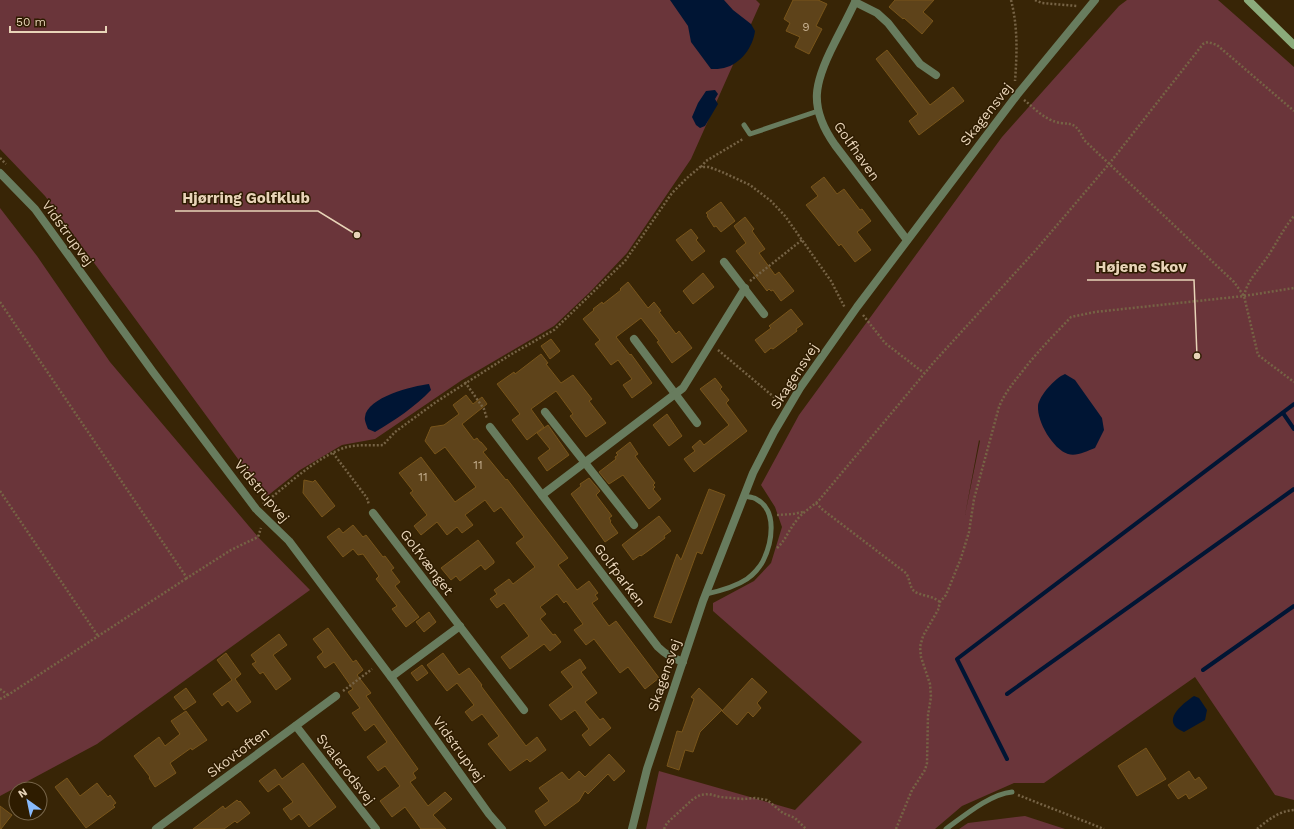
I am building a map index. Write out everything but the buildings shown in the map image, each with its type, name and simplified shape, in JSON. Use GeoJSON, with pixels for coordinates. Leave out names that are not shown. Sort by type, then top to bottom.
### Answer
{"type":"FeatureCollection","features":[{"type":"Feature","properties":{"kind":"main road"},"geometry":{"type":"LineString","coordinates":[[1248,0],[1294,45]]}},
{"type":"Feature","properties":{"kind":"street","name":"Skagensvej"},"geometry":{"type":"LineString","coordinates":[[632,829],[649,762],[706,594],[753,473],[788,409],[800,388],[857,307],[907,240],[1017,95],[1095,0]]}},
{"type":"Feature","properties":{"kind":"street","name":"Golfhaven"},"geometry":{"type":"LineString","coordinates":[[907,240],[826,133],[818,111],[817,84],[824,65],[856,1],[877,13],[888,23],[920,64],[936,75]]}},
{"type":"Feature","properties":{"kind":"street","name":"Vidstrupvej"},"geometry":{"type":"LineString","coordinates":[[0,173],[34,209],[153,372],[256,509],[289,541],[391,677],[489,814],[502,829]]}},
{"type":"Feature","properties":{"kind":"street"},"geometry":{"type":"LineString","coordinates":[[724,262],[764,314]]}},
{"type":"Feature","properties":{"kind":"street"},"geometry":{"type":"LineString","coordinates":[[542,496],[683,388],[744,288]]}},
{"type":"Feature","properties":{"kind":"street"},"geometry":{"type":"LineString","coordinates":[[634,339],[697,423]]}},
{"type":"Feature","properties":{"kind":"street"},"geometry":{"type":"LineString","coordinates":[[545,412],[634,525]]}},
{"type":"Feature","properties":{"kind":"street","name":"Golfparken"},"geometry":{"type":"LineString","coordinates":[[490,427],[658,647],[664,654],[683,662]]}},
{"type":"Feature","properties":{"kind":"street","name":"Golfvænget"},"geometry":{"type":"LineString","coordinates":[[373,513],[524,710]]}},
{"type":"Feature","properties":{"kind":"street"},"geometry":{"type":"LineString","coordinates":[[391,677],[460,626]]}},
{"type":"Feature","properties":{"kind":"street","name":"Skovtoften"},"geometry":{"type":"LineString","coordinates":[[156,829],[336,696]]}},
{"type":"Feature","properties":{"kind":"street","name":"Svalerodsvej"},"geometry":{"type":"LineString","coordinates":[[296,726],[376,829]]}},
{"type":"Feature","properties":{"kind":"lane"},"geometry":{"type":"LineString","coordinates":[[744,125],[750,134],[818,111]]}},
{"type":"Feature","properties":{"kind":"lane"},"geometry":{"type":"LineString","coordinates":[[706,594],[736,585],[747,579],[758,568],[767,553],[771,528],[770,515],[760,501],[755,498],[744,496]]}},
{"type":"Feature","properties":{"kind":"lane"},"geometry":{"type":"LineString","coordinates":[[946,829],[966,814],[986,802],[999,795],[1012,792]]}},
{"type":"Feature","properties":{"kind":"path"},"geometry":{"type":"LineString","coordinates":[[1011,0],[1016,17],[1017,58],[1015,83],[1017,95],[1050,120],[1075,125],[1080,130],[1084,140],[1234,282],[1244,296],[1258,355],[1294,382]]}},
{"type":"Feature","properties":{"kind":"path"},"geometry":{"type":"LineString","coordinates":[[1035,0],[1064,6],[1089,7]]}},
{"type":"Feature","properties":{"kind":"path"},"geometry":{"type":"LineString","coordinates":[[767,553],[780,545],[804,511],[816,503],[924,373],[1035,251],[1109,164],[1203,44],[1208,42],[1217,45],[1294,111]]}},
{"type":"Feature","properties":{"kind":"path"},"geometry":{"type":"LineString","coordinates":[[256,509],[300,474],[333,453],[347,447],[383,445],[394,432],[413,417],[465,382],[510,354],[554,330],[625,261],[672,193],[687,178],[700,168],[706,161],[750,134]]}},
{"type":"Feature","properties":{"kind":"path"},"geometry":{"type":"LineString","coordinates":[[700,168],[709,167],[750,185],[771,201],[785,216],[831,281],[850,317]]}},
{"type":"Feature","properties":{"kind":"path"},"geometry":{"type":"LineString","coordinates":[[1244,296],[1247,287],[1271,251],[1284,228],[1294,216]]}},
{"type":"Feature","properties":{"kind":"path"},"geometry":{"type":"LineString","coordinates":[[744,288],[751,279],[802,240]]}},
{"type":"Feature","properties":{"kind":"path"},"geometry":{"type":"LineString","coordinates":[[896,829],[912,790],[925,770],[927,762],[928,715],[931,697],[930,684],[922,664],[920,648],[923,636],[938,610],[940,602],[946,595],[961,558],[969,532],[974,499],[980,477],[1003,398],[1009,388],[1032,359],[1071,317],[1095,312],[1244,296],[1294,288]]}},
{"type":"Feature","properties":{"kind":"path"},"geometry":{"type":"LineString","coordinates":[[0,302],[187,578]]}},
{"type":"Feature","properties":{"kind":"path"},"geometry":{"type":"LineString","coordinates":[[857,307],[885,343],[924,373]]}},
{"type":"Feature","properties":{"kind":"path"},"geometry":{"type":"LineString","coordinates":[[710,344],[788,409]]}},
{"type":"Feature","properties":{"kind":"path"},"geometry":{"type":"LineString","coordinates":[[465,382],[484,409],[490,427]]}},
{"type":"Feature","properties":{"kind":"path"},"geometry":{"type":"LineString","coordinates":[[333,453],[366,498],[373,513]]}},
{"type":"Feature","properties":{"kind":"path"},"geometry":{"type":"LineString","coordinates":[[0,491],[98,636]]}},
{"type":"Feature","properties":{"kind":"path"},"geometry":{"type":"LineString","coordinates":[[816,503],[834,519],[906,573],[909,577],[913,590],[934,597],[940,602]]}},
{"type":"Feature","properties":{"kind":"path"},"geometry":{"type":"LineString","coordinates":[[770,515],[781,516],[804,511]]}},
{"type":"Feature","properties":{"kind":"path"},"geometry":{"type":"LineString","coordinates":[[0,699],[231,550],[258,537],[261,526],[268,521]]}},
{"type":"Feature","properties":{"kind":"path"},"geometry":{"type":"LineString","coordinates":[[336,696],[380,662]]}},
{"type":"Feature","properties":{"kind":"path"},"geometry":{"type":"LineString","coordinates":[[0,689],[8,695]]}},
{"type":"Feature","properties":{"kind":"path"},"geometry":{"type":"LineString","coordinates":[[1012,792],[1104,829]]}},
{"type":"Feature","properties":{"kind":"path"},"geometry":{"type":"LineString","coordinates":[[664,829],[667,823],[693,799],[700,795],[709,794],[743,799],[761,798],[783,813],[795,818],[806,829]]}},
{"type":"Feature","properties":{"kind":"path"},"geometry":{"type":"LineString","coordinates":[[1257,829],[1271,818],[1281,813],[1294,810]]}},
{"type":"Feature","properties":{"kind":"shaded area"},"geometry":{"type":"Polygon","coordinates":[[[0,0],[756,0],[760,4],[691,159],[627,253],[591,291],[554,326],[462,380],[375,439],[342,445],[300,470],[266,497],[45,196],[0,149],[0,0]]]}},
{"type":"Feature","properties":{"kind":"shaded area"},"geometry":{"type":"Polygon","coordinates":[[[1127,0],[1218,0],[1294,67],[1294,800],[1275,795],[1195,677],[1044,783],[1014,783],[962,806],[935,829],[646,829],[659,771],[795,810],[862,742],[713,611],[713,603],[754,581],[771,563],[782,527],[775,507],[761,485],[799,415],[1002,137],[1119,6],[1127,0]],[[979,440],[965,515],[980,441],[979,440]]]}},
{"type":"Feature","properties":{"kind":"shaded area"},"geometry":{"type":"Polygon","coordinates":[[[0,208],[37,256],[110,362],[259,538],[310,590],[97,744],[28,781],[8,781],[8,792],[0,796],[0,208]]]}},
{"type":"Feature","properties":{"kind":"shaded area"},"geometry":{"type":"Polygon","coordinates":[[[1025,816],[1065,829],[959,829],[968,823],[1025,816]]]}},
{"type":"Feature","properties":{"kind":"water"},"geometry":{"type":"Polygon","coordinates":[[[670,0],[724,0],[733,10],[751,24],[755,31],[749,49],[736,63],[722,68],[711,69],[691,42],[688,26],[670,0]]]}},
{"type":"Feature","properties":{"kind":"water"},"geometry":{"type":"Polygon","coordinates":[[[715,90],[718,94],[715,99],[718,104],[705,126],[700,128],[696,125],[692,117],[698,103],[706,91],[715,90]]]}},
{"type":"Feature","properties":{"kind":"water"},"geometry":{"type":"Polygon","coordinates":[[[1065,374],[1075,380],[1102,418],[1104,430],[1095,448],[1074,455],[1068,454],[1057,447],[1043,427],[1038,412],[1041,397],[1057,379],[1065,374]]]}},
{"type":"Feature","properties":{"kind":"water"},"geometry":{"type":"Polygon","coordinates":[[[429,384],[431,390],[404,413],[375,432],[368,429],[365,417],[368,410],[382,398],[402,390],[429,384]]]}},
{"type":"Feature","properties":{"kind":"water"},"geometry":{"type":"Polygon","coordinates":[[[1194,696],[1199,698],[1207,710],[1205,720],[1184,732],[1177,728],[1173,723],[1173,718],[1179,708],[1194,696]]]}},
{"type":"Feature","properties":{"kind":"waterway"},"geometry":{"type":"LineString","coordinates":[[1007,759],[957,659],[1294,404]]}},
{"type":"Feature","properties":{"kind":"waterway"},"geometry":{"type":"LineString","coordinates":[[1283,413],[1294,429]]}},
{"type":"Feature","properties":{"kind":"waterway"},"geometry":{"type":"LineString","coordinates":[[1007,694],[1294,489]]}},
{"type":"Feature","properties":{"kind":"waterway"},"geometry":{"type":"LineString","coordinates":[[1203,670],[1294,606]]}},
{"type":"Feature","properties":{"kind":"place","name":"Hjørring Golfklub"},"geometry":{"type":"Point","coordinates":[357,235]}},
{"type":"Feature","properties":{"kind":"place","name":"Højene Skov"},"geometry":{"type":"Point","coordinates":[1197,356]}}]}
